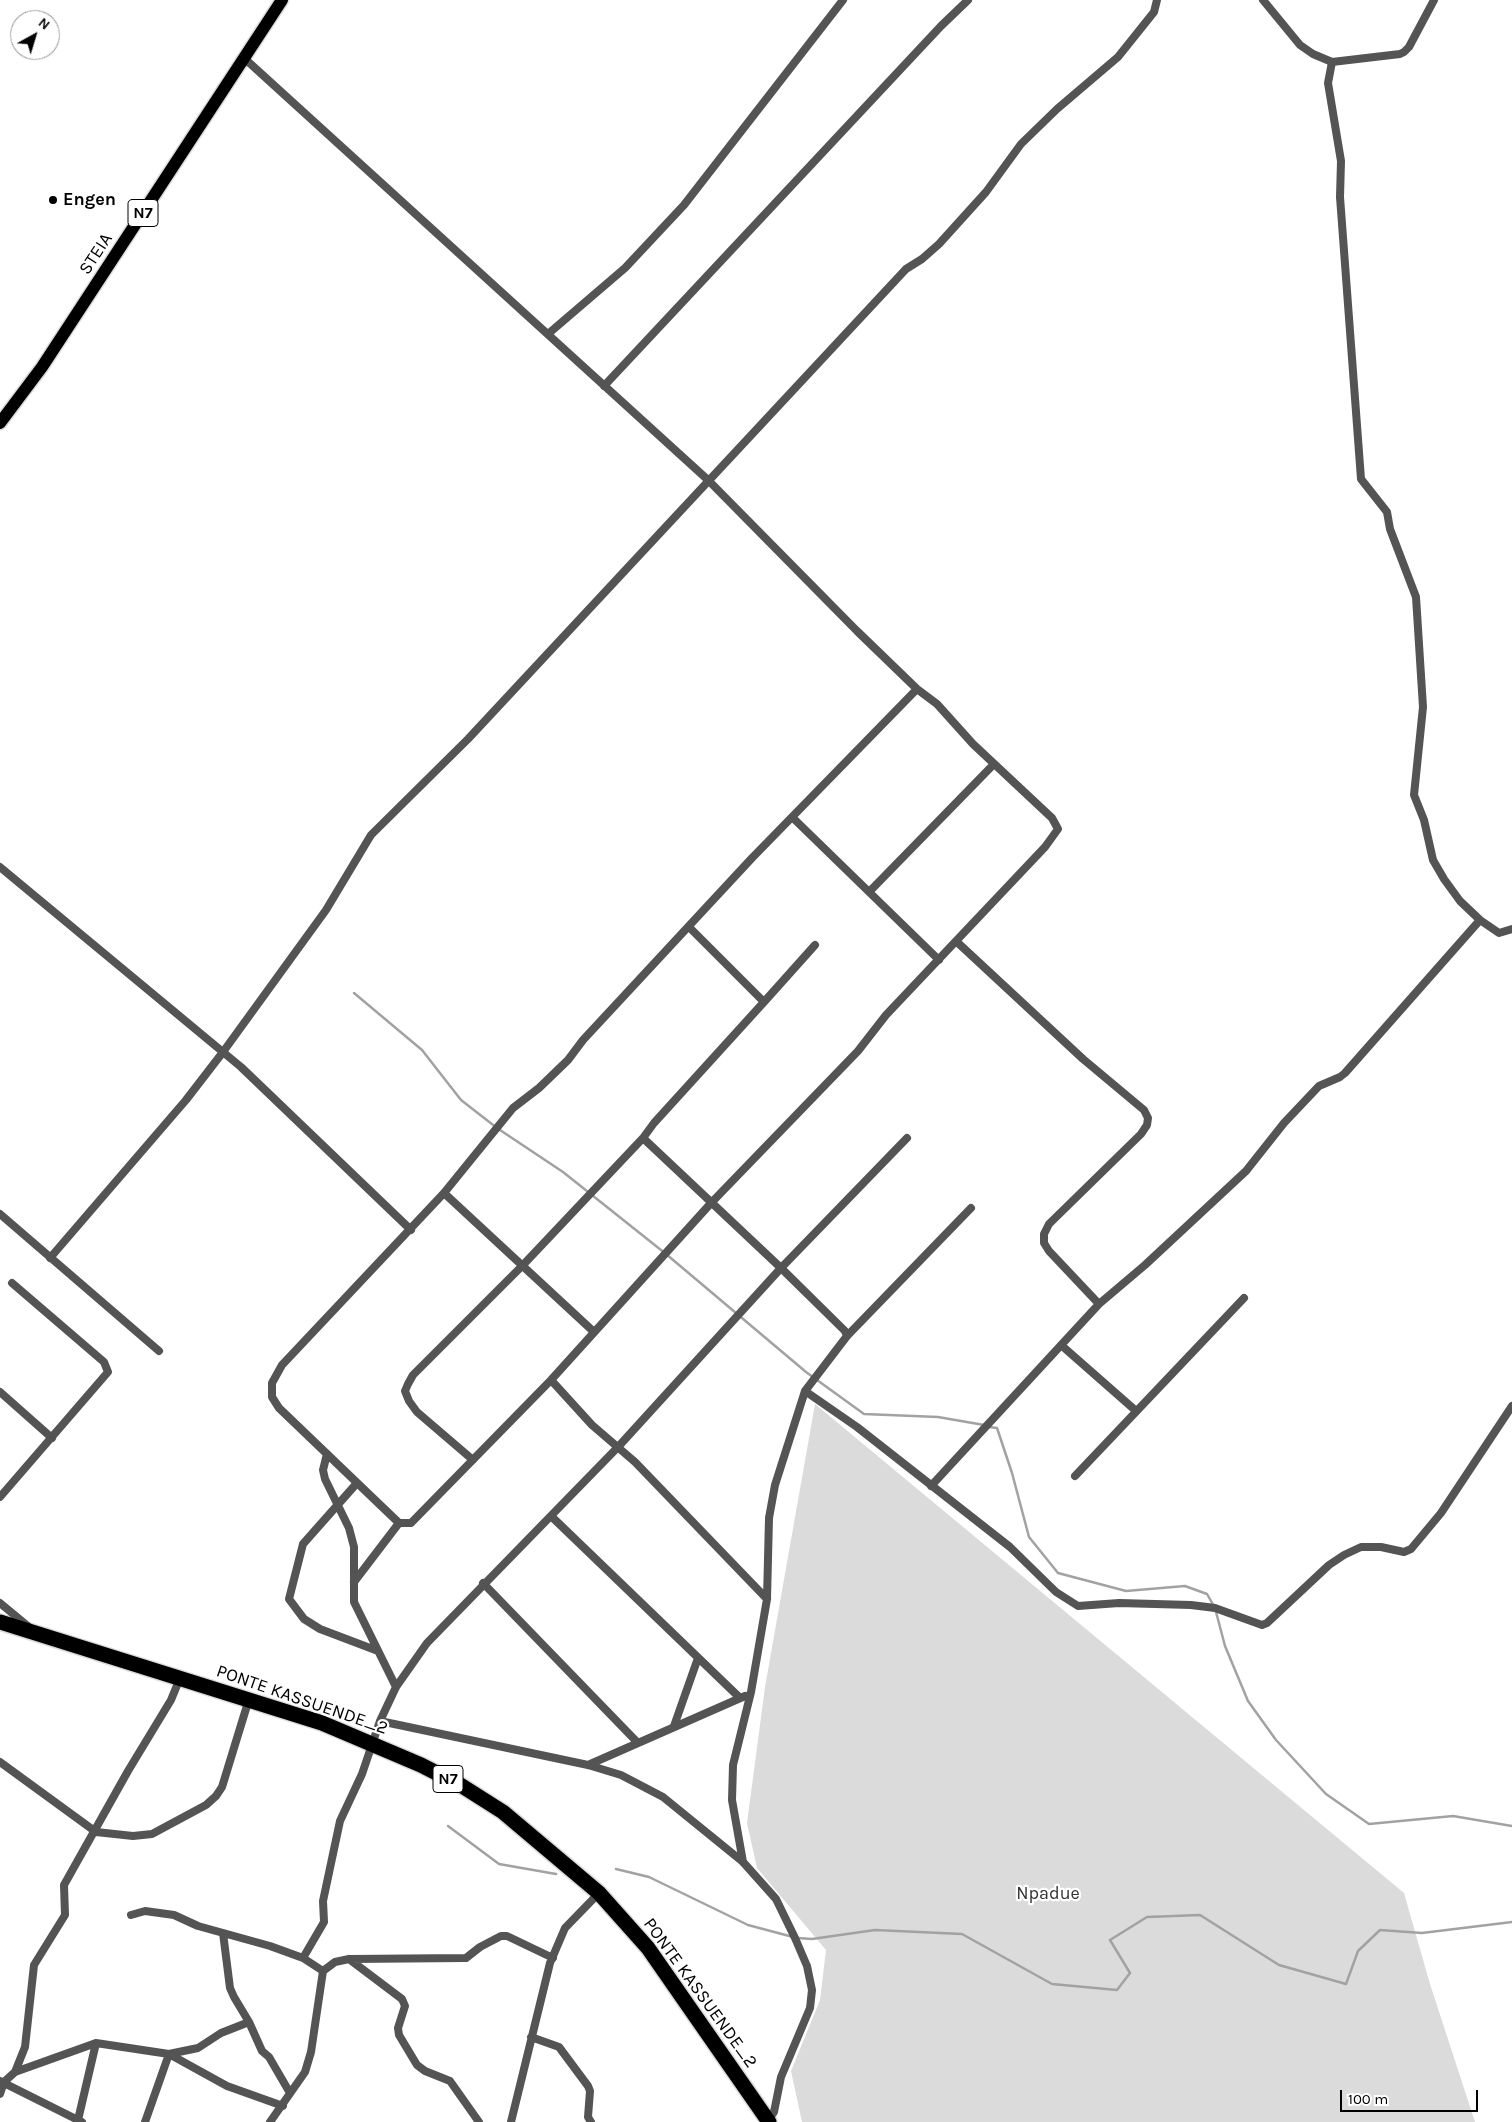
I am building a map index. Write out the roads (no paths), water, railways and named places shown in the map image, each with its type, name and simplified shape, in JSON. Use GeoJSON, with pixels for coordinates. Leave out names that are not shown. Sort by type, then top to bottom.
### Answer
{"type":"FeatureCollection","features":[{"type":"Feature","properties":{"kind":"highway","name":"PONTE KASSUENDE_2"},"geometry":{"type":"LineString","coordinates":[[0,1622],[322,1723],[371,1742],[462,1786],[503,1812],[599,1894],[648,1948],[769,2121]]}},
{"type":"Feature","properties":{"kind":"main road","name":"STEIA"},"geometry":{"type":"LineString","coordinates":[[0,423],[42,367],[282,0]]}},
{"type":"Feature","properties":{"kind":"street"},"geometry":{"type":"LineString","coordinates":[[548,334],[625,268],[684,205],[843,0]]}},
{"type":"Feature","properties":{"kind":"street"},"geometry":{"type":"LineString","coordinates":[[604,386],[941,26],[968,0]]}},
{"type":"Feature","properties":{"kind":"street"},"geometry":{"type":"LineString","coordinates":[[50,1258],[179,1108],[223,1052],[326,910],[371,835],[468,739],[906,269],[940,244],[986,192],[1021,144],[1057,109],[1118,57],[1154,12],[1157,0]]}},
{"type":"Feature","properties":{"kind":"street"},"geometry":{"type":"LineString","coordinates":[[1263,0],[1300,45],[1313,54],[1332,62],[1404,52],[1409,47],[1434,0]]}},
{"type":"Feature","properties":{"kind":"street"},"geometry":{"type":"LineString","coordinates":[[244,58],[708,480],[857,631],[936,704],[994,764],[1052,818],[1058,829],[1045,848],[886,1015],[858,1050],[712,1202],[551,1380],[412,1523],[399,1523],[279,1408],[272,1397],[272,1382],[282,1365],[341,1300],[411,1230],[514,1108],[539,1088],[568,1060],[583,1040],[792,817],[917,688]]}},
{"type":"Feature","properties":{"kind":"street"},"geometry":{"type":"LineString","coordinates":[[1332,62],[1328,83],[1341,161],[1340,197],[1362,479],[1386,512],[1390,528],[1416,597],[1423,707],[1414,795],[1424,820],[1433,860],[1439,872],[1460,900],[1480,920],[1499,933],[1512,929]]}},
{"type":"Feature","properties":{"kind":"street"},"geometry":{"type":"LineString","coordinates":[[870,891],[994,764]]}},
{"type":"Feature","properties":{"kind":"street"},"geometry":{"type":"LineString","coordinates":[[792,817],[939,960]]}},
{"type":"Feature","properties":{"kind":"street"},"geometry":{"type":"LineString","coordinates":[[0,867],[223,1052],[411,1230]]}},
{"type":"Feature","properties":{"kind":"street"},"geometry":{"type":"LineString","coordinates":[[931,1486],[1099,1304],[1145,1265],[1246,1171],[1284,1123],[1319,1086],[1340,1077],[1344,1073],[1480,920]]}},
{"type":"Feature","properties":{"kind":"street"},"geometry":{"type":"LineString","coordinates":[[689,927],[764,1002]]}},
{"type":"Feature","properties":{"kind":"street"},"geometry":{"type":"LineString","coordinates":[[957,942],[1082,1059],[1144,1110],[1148,1118],[1147,1125],[1141,1134],[1049,1224],[1044,1234],[1044,1242],[1049,1251],[1099,1304]]}},
{"type":"Feature","properties":{"kind":"street"},"geometry":{"type":"LineString","coordinates":[[472,1460],[418,1412],[409,1401],[405,1391],[413,1375],[523,1265],[643,1138],[654,1123],[815,945]]}},
{"type":"Feature","properties":{"kind":"street"},"geometry":{"type":"LineString","coordinates":[[643,1138],[781,1268],[845,1331],[847,1336]]}},
{"type":"Feature","properties":{"kind":"street"},"geometry":{"type":"LineString","coordinates":[[303,1958],[324,1922],[323,1901],[340,1821],[362,1774],[371,1742],[396,1686],[427,1643],[483,1583],[618,1447],[781,1268],[907,1138]]}},
{"type":"Feature","properties":{"kind":"street"},"geometry":{"type":"LineString","coordinates":[[444,1193],[594,1332]]}},
{"type":"Feature","properties":{"kind":"street"},"geometry":{"type":"LineString","coordinates":[[743,1862],[731,1782],[733,1765],[751,1692],[766,1599],[769,1518],[775,1485],[805,1391],[847,1336],[971,1208]]}},
{"type":"Feature","properties":{"kind":"street"},"geometry":{"type":"LineString","coordinates":[[0,1214],[158,1352]]}},
{"type":"Feature","properties":{"kind":"street"},"geometry":{"type":"LineString","coordinates":[[0,1497],[108,1372],[104,1362],[12,1283]]}},
{"type":"Feature","properties":{"kind":"street"},"geometry":{"type":"LineString","coordinates":[[1075,1476],[1135,1410],[1244,1298]]}},
{"type":"Feature","properties":{"kind":"street"},"geometry":{"type":"LineString","coordinates":[[1061,1345],[1135,1410]]}},
{"type":"Feature","properties":{"kind":"street"},"geometry":{"type":"LineString","coordinates":[[551,1380],[592,1426],[618,1447],[674,1502],[766,1599]]}},
{"type":"Feature","properties":{"kind":"street"},"geometry":{"type":"LineString","coordinates":[[805,1391],[857,1427],[1010,1547],[1056,1592],[1078,1606],[1119,1602],[1191,1605],[1214,1608],[1262,1624],[1268,1623],[1329,1565],[1344,1555],[1361,1547],[1381,1546],[1404,1552],[1411,1549],[1441,1513],[1512,1406]]}},
{"type":"Feature","properties":{"kind":"street"},"geometry":{"type":"LineString","coordinates":[[0,1392],[52,1438]]}},
{"type":"Feature","properties":{"kind":"street"},"geometry":{"type":"LineString","coordinates":[[327,1454],[323,1470],[349,1528],[354,1547],[354,1602],[396,1686]]}},
{"type":"Feature","properties":{"kind":"street"},"geometry":{"type":"LineString","coordinates":[[357,1483],[303,1544],[289,1600],[304,1619],[320,1629],[379,1652]]}},
{"type":"Feature","properties":{"kind":"street"},"geometry":{"type":"LineString","coordinates":[[551,1516],[740,1698]]}},
{"type":"Feature","properties":{"kind":"street"},"geometry":{"type":"LineString","coordinates":[[354,1582],[399,1523]]}},
{"type":"Feature","properties":{"kind":"street"},"geometry":{"type":"LineString","coordinates":[[483,1583],[638,1742]]}},
{"type":"Feature","properties":{"kind":"street"},"geometry":{"type":"LineString","coordinates":[[0,1603],[37,1634]]}},
{"type":"Feature","properties":{"kind":"street"},"geometry":{"type":"LineString","coordinates":[[674,1726],[698,1658]]}},
{"type":"Feature","properties":{"kind":"street"},"geometry":{"type":"LineString","coordinates":[[15,2072],[25,2047],[34,1965],[65,1915],[64,1886],[96,1832],[128,1771],[171,1700],[180,1678]]}},
{"type":"Feature","properties":{"kind":"street"},"geometry":{"type":"LineString","coordinates":[[588,1765],[751,1692]]}},
{"type":"Feature","properties":{"kind":"street"},"geometry":{"type":"LineString","coordinates":[[0,1762],[96,1832],[134,1836],[152,1834],[206,1805],[222,1787],[249,1699]]}},
{"type":"Feature","properties":{"kind":"street"},"geometry":{"type":"LineString","coordinates":[[380,1721],[588,1765],[621,1775],[664,1797],[743,1862],[776,1899],[807,1966],[812,1990],[810,2008],[781,2077],[774,2112],[769,2121]]}},
{"type":"Feature","properties":{"kind":"street"},"geometry":{"type":"LineString","coordinates":[[511,2122],[531,2037],[553,1958],[566,1928],[599,1894]]}},
{"type":"Feature","properties":{"kind":"street"},"geometry":{"type":"LineString","coordinates":[[131,1915],[145,1911],[174,1915],[198,1926],[270,1946],[303,1958],[323,1971]]}},
{"type":"Feature","properties":{"kind":"street"},"geometry":{"type":"LineString","coordinates":[[223,1933],[230,1988],[250,2022],[262,2051],[269,2057],[290,2093]]}},
{"type":"Feature","properties":{"kind":"street"},"geometry":{"type":"LineString","coordinates":[[270,2122],[283,2106],[309,2062],[323,1971],[335,1962],[349,1959],[466,1958],[480,1947],[501,1936],[507,1936],[553,1958]]}},
{"type":"Feature","properties":{"kind":"street"},"geometry":{"type":"LineString","coordinates":[[349,1959],[402,2000],[405,2006],[398,2028],[399,2035],[417,2064],[425,2070],[450,2081],[479,2122]]}},
{"type":"Feature","properties":{"kind":"street"},"geometry":{"type":"LineString","coordinates":[[0,2094],[2,2081],[15,2072],[96,2043],[169,2054],[198,2048],[221,2033],[250,2022]]}},
{"type":"Feature","properties":{"kind":"street"},"geometry":{"type":"LineString","coordinates":[[531,2037],[559,2047],[588,2086],[590,2090],[588,2117],[591,2122]]}},
{"type":"Feature","properties":{"kind":"street"},"geometry":{"type":"LineString","coordinates":[[2,2081],[64,2118],[80,2121],[96,2043]]}},
{"type":"Feature","properties":{"kind":"street"},"geometry":{"type":"LineString","coordinates":[[169,2054],[227,2086],[283,2106]]}},
{"type":"Feature","properties":{"kind":"street"},"geometry":{"type":"LineString","coordinates":[[145,2122],[169,2054]]}},
{"type":"Feature","properties":{"kind":"waterway"},"geometry":{"type":"LineString","coordinates":[[354,993],[422,1050],[461,1100],[497,1128],[563,1172],[666,1254],[806,1372],[864,1414],[938,1417],[984,1425]]}},
{"type":"Feature","properties":{"kind":"waterway"},"geometry":{"type":"LineString","coordinates":[[989,1427],[997,1428],[1012,1473],[1029,1537],[1058,1573],[1126,1591],[1185,1586],[1207,1594],[1215,1608],[1225,1646],[1248,1701],[1276,1740],[1326,1794],[1369,1824],[1453,1816],[1512,1826]]}},
{"type":"Feature","properties":{"kind":"waterway"},"geometry":{"type":"LineString","coordinates":[[448,1826],[499,1864],[556,1874]]}},
{"type":"Feature","properties":{"kind":"waterway"},"geometry":{"type":"LineString","coordinates":[[616,1869],[649,1877],[748,1925],[793,1937]]}},
{"type":"Feature","properties":{"kind":"waterway"},"geometry":{"type":"LineString","coordinates":[[798,1938],[812,1939],[875,1930],[962,1934],[1052,1984],[1117,1990],[1130,1973],[1110,1940],[1147,1917],[1200,1915],[1279,1965],[1346,1984],[1358,1951],[1380,1930],[1422,1933],[1512,1922]]}},
{"type":"Feature","properties":{"kind":"place","name":"Engen"},"geometry":{"type":"Point","coordinates":[53,200]}},
{"type":"Feature","properties":{"kind":"park label","name":"Npadue"},"geometry":{"type":"Point","coordinates":[1048,1894]}}]}
